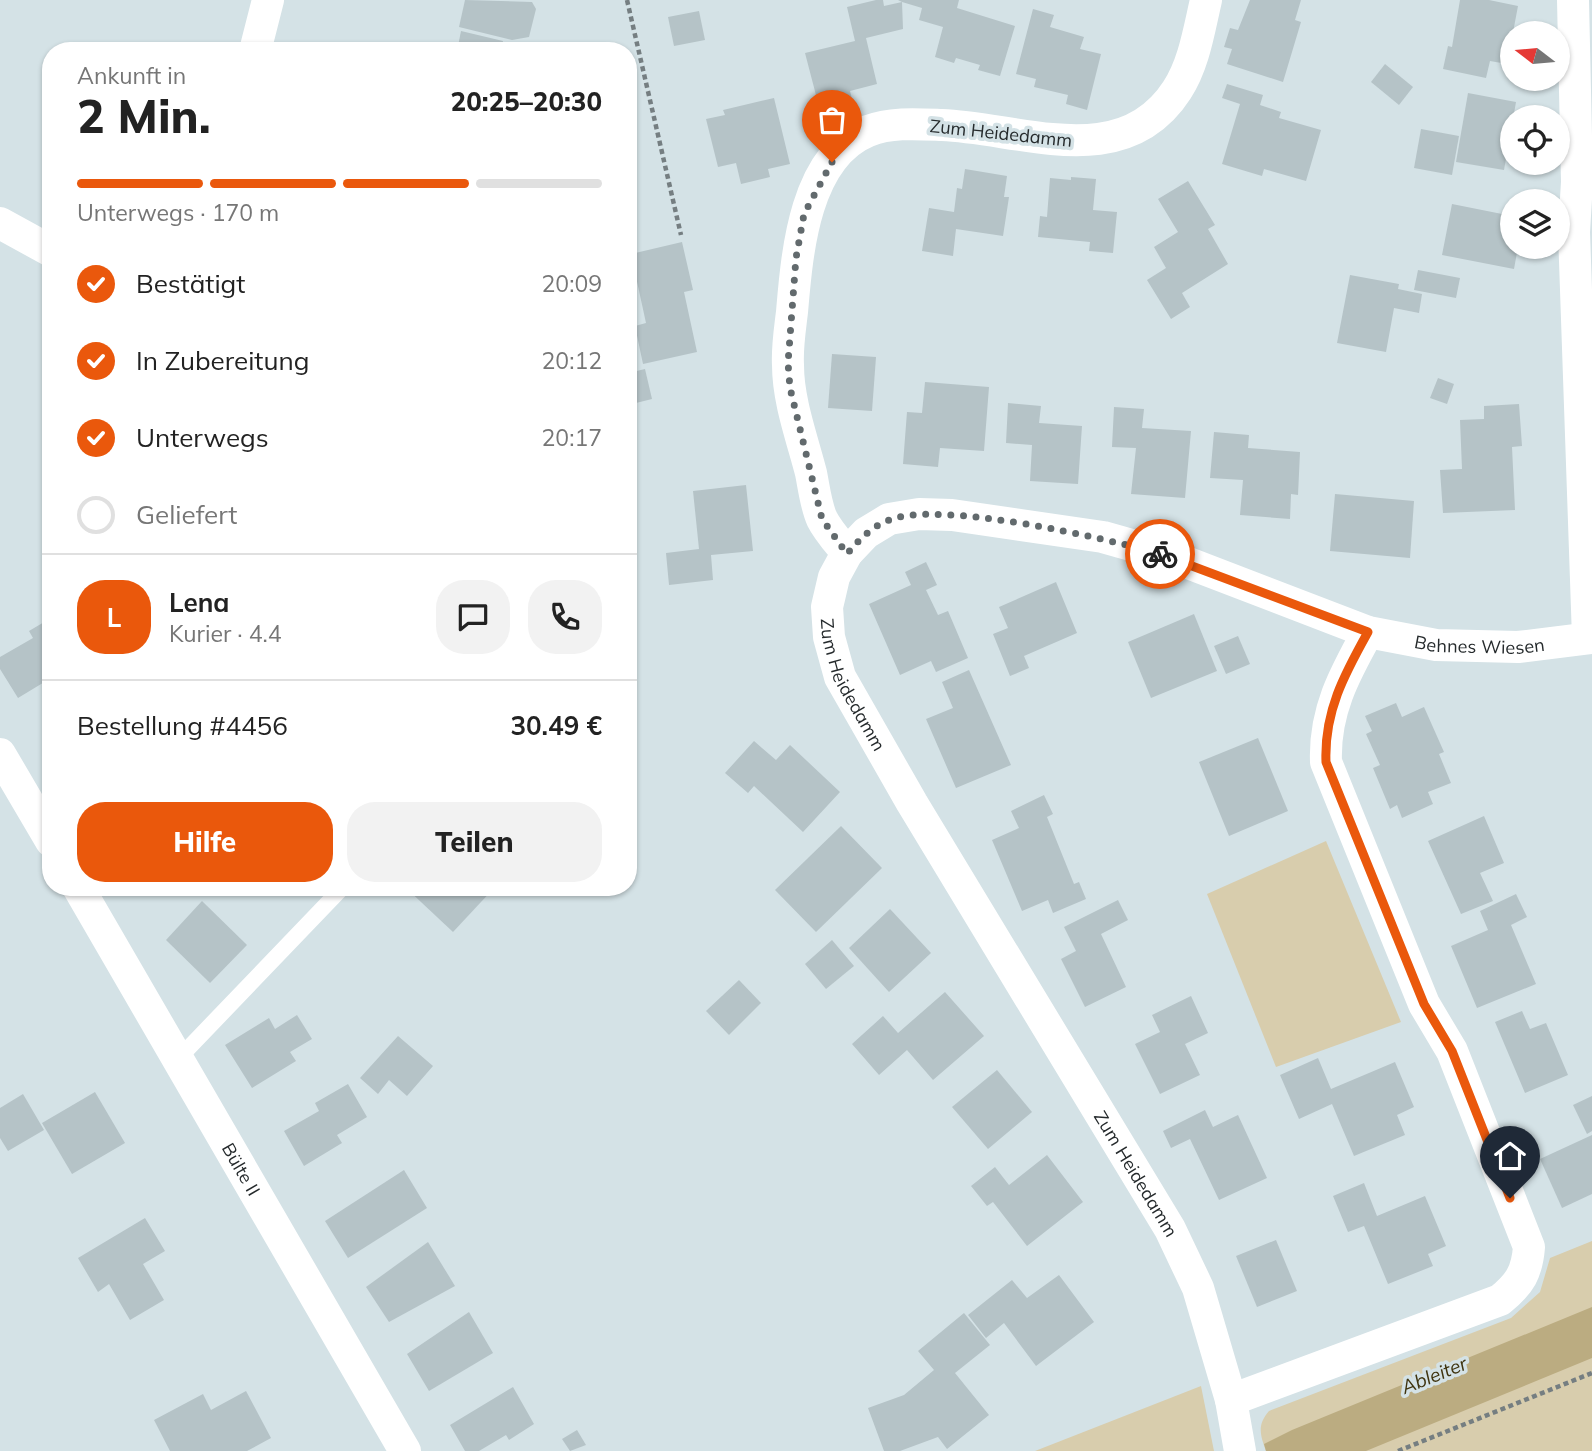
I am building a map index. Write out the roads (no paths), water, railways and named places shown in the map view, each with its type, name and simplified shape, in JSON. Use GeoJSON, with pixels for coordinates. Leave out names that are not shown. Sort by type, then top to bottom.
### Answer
{"type":"FeatureCollection","features":[{"type":"Feature","properties":{"kind":"street"},"geometry":{"type":"LineString","coordinates":[[257,42],[268,0]]}},
{"type":"Feature","properties":{"kind":"street","name":"Zum Heidedamm"},"geometry":{"type":"LineString","coordinates":[[1206,0],[1192,57],[1177,90],[1152,118],[1123,134],[1094,142],[1065,141],[962,126],[904,124],[868,131],[843,147],[822,177],[802,225],[796,258],[788,363],[790,388],[822,519],[847,554],[834,577],[827,607],[829,636],[839,677],[1170,1230],[1198,1288],[1231,1400],[1240,1451]]}},
{"type":"Feature","properties":{"kind":"street"},"geometry":{"type":"LineString","coordinates":[[1573,0],[1577,182],[1574,232],[1590,638]]}},
{"type":"Feature","properties":{"kind":"street"},"geometry":{"type":"LineString","coordinates":[[0,223],[42,246]]}},
{"type":"Feature","properties":{"kind":"street","name":"Behnes Wiesen"},"geometry":{"type":"LineString","coordinates":[[847,554],[866,533],[889,519],[919,514],[952,515],[1089,535],[1170,556],[1368,632],[1436,645],[1518,647],[1590,638]]}},
{"type":"Feature","properties":{"kind":"street"},"geometry":{"type":"LineString","coordinates":[[1231,1400],[1500,1300],[1519,1284],[1528,1264],[1530,1247],[1452,1051],[1424,1004],[1326,762],[1325,738],[1330,707],[1368,632]]}},
{"type":"Feature","properties":{"kind":"street"},"geometry":{"type":"LineString","coordinates":[[0,754],[42,826]]}},
{"type":"Feature","properties":{"kind":"street","name":"Bülte II"},"geometry":{"type":"LineString","coordinates":[[83,896],[405,1451]]}},
{"type":"Feature","properties":{"kind":"lane"},"geometry":{"type":"LineString","coordinates":[[178,1059],[334,896]]}},
{"type":"Feature","properties":{"kind":"water","name":"Ableiter"},"geometry":{"type":"Polygon","coordinates":[[[1592,1307],[1592,1358],[1366,1451],[1266,1451],[1264,1444],[1292,1430],[1592,1307]]]}}]}
